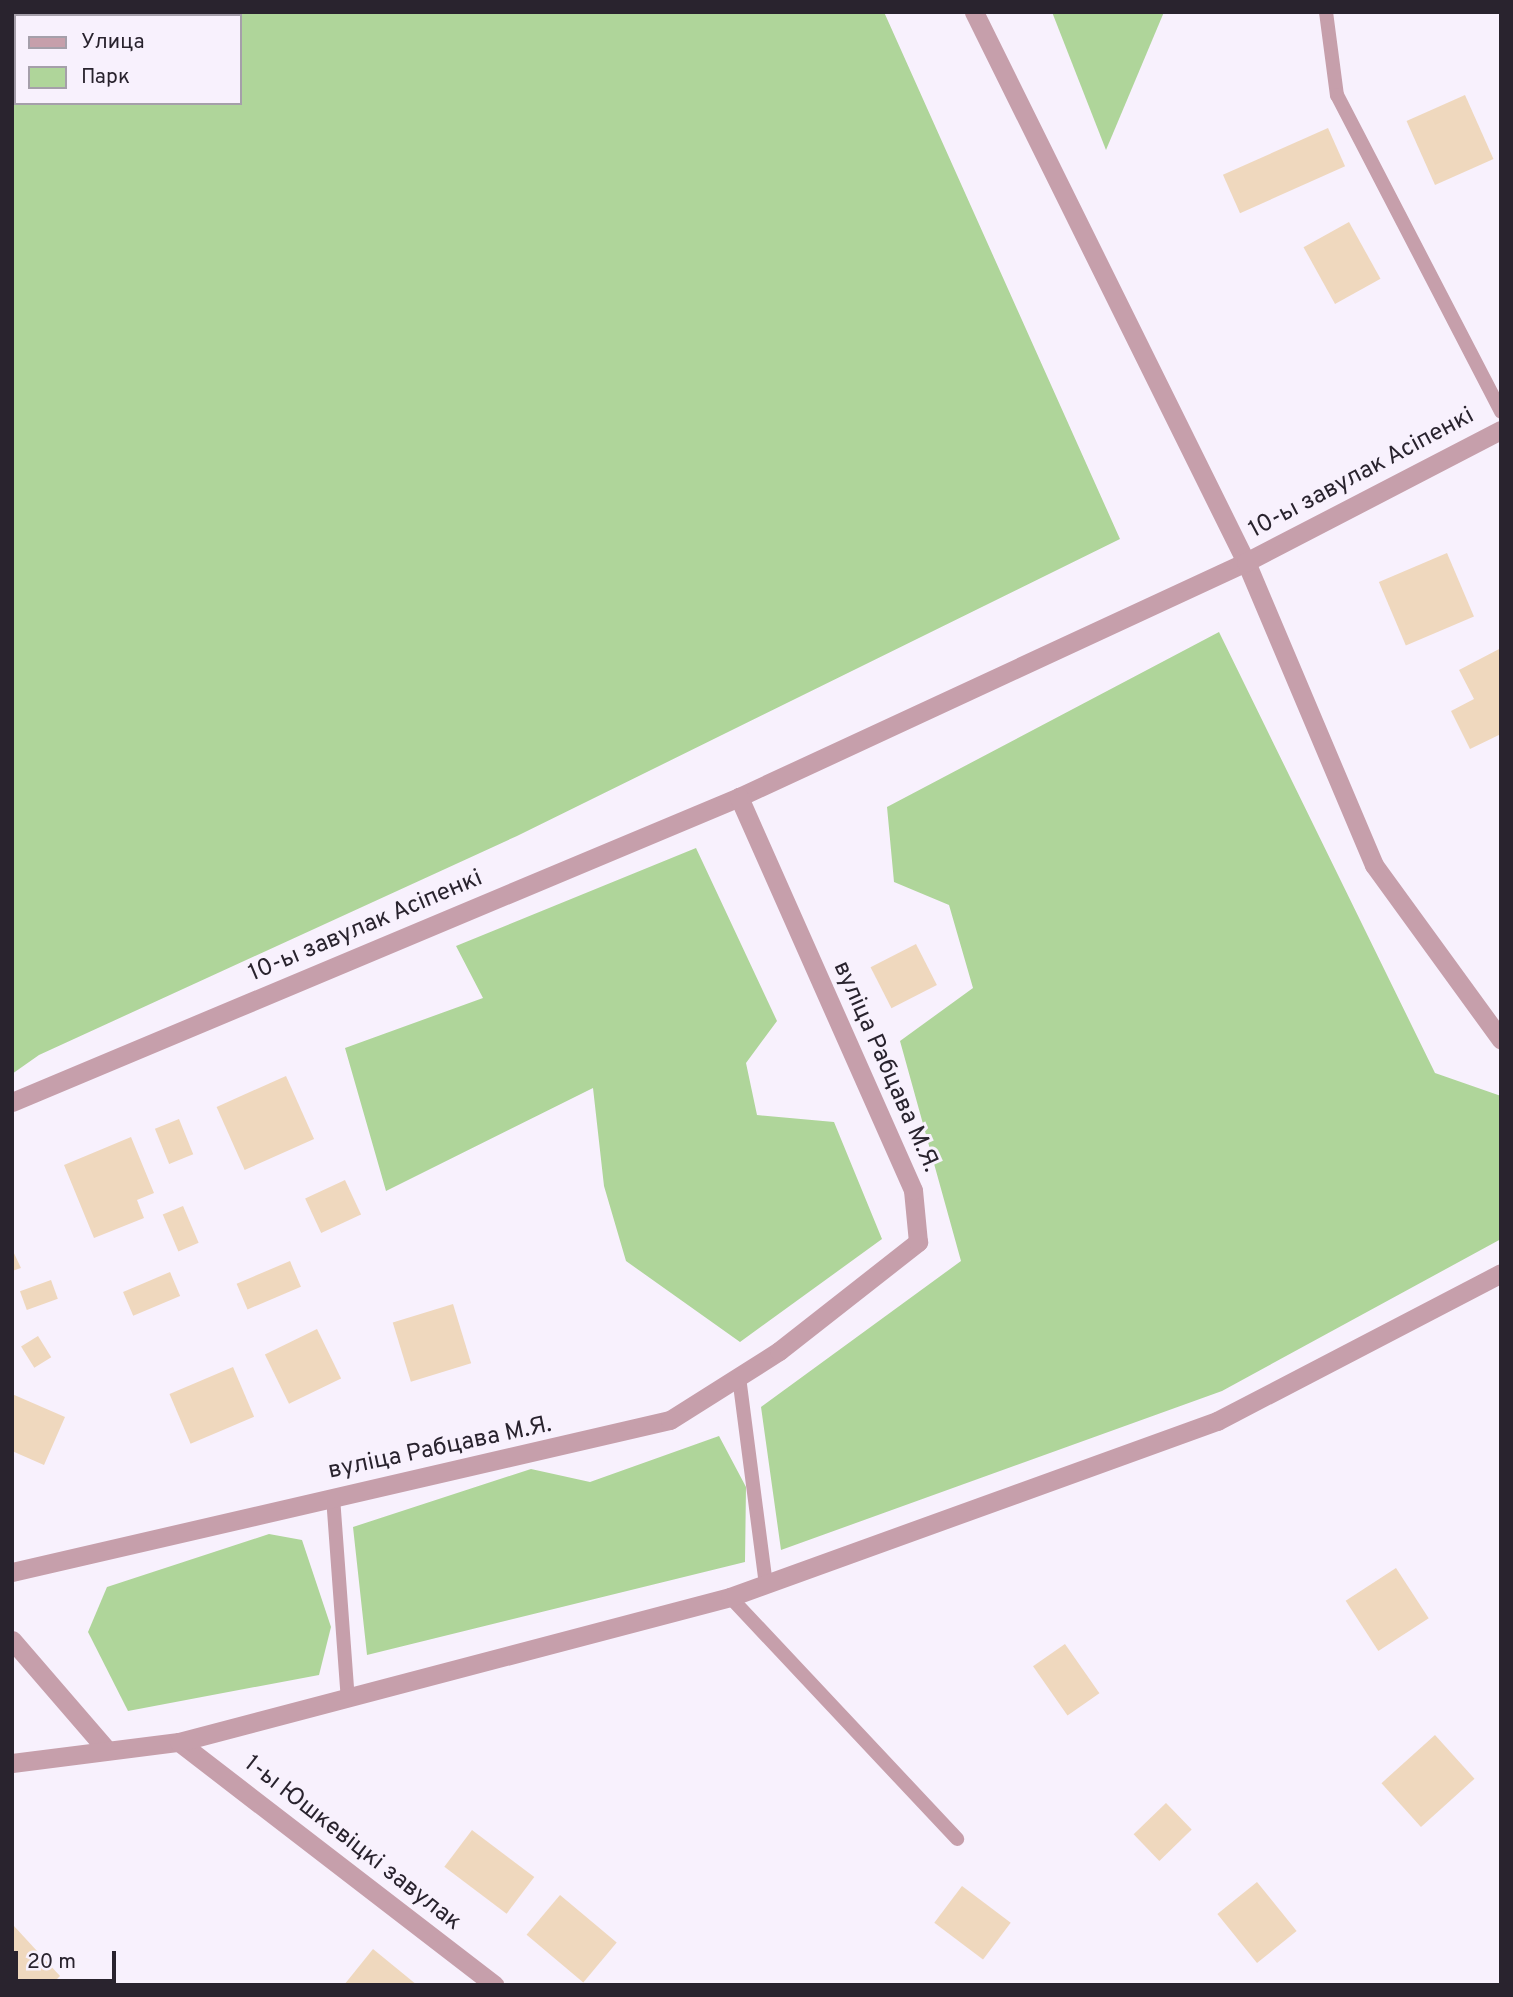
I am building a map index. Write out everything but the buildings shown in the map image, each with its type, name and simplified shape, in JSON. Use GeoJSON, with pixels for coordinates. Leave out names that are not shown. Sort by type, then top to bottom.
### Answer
{"type":"FeatureCollection","features":[{"type":"Feature","properties":{"kind":"street"},"geometry":{"type":"LineString","coordinates":[[974,12],[1246,562],[1374,865],[1501,1040]]}},
{"type":"Feature","properties":{"kind":"street","name":"10-ы завулак Асіпенкі"},"geometry":{"type":"LineString","coordinates":[[1246,562],[1501,430]]}},
{"type":"Feature","properties":{"kind":"street"},"geometry":{"type":"LineString","coordinates":[[739,797],[1246,562]]}},
{"type":"Feature","properties":{"kind":"street","name":"10-ы завулак Асіпенкі"},"geometry":{"type":"LineString","coordinates":[[12,1102],[739,797]]}},
{"type":"Feature","properties":{"kind":"street","name":"вуліца Рабцава М.Я."},"geometry":{"type":"LineString","coordinates":[[12,1572],[670,1420],[738,1377],[918,1242],[913,1190],[739,797]]}},
{"type":"Feature","properties":{"kind":"street"},"geometry":{"type":"LineString","coordinates":[[12,1763],[179,1742],[730,1597],[1217,1422],[1501,1273]]}},
{"type":"Feature","properties":{"kind":"street"},"geometry":{"type":"LineString","coordinates":[[12,1640],[107,1751]]}},
{"type":"Feature","properties":{"kind":"street","name":"1-ы Юшкевіцкі завулак"},"geometry":{"type":"LineString","coordinates":[[179,1742],[494,1985]]}},
{"type":"Feature","properties":{"kind":"lane"},"geometry":{"type":"LineString","coordinates":[[1326,12],[1337,95],[1501,412]]}},
{"type":"Feature","properties":{"kind":"lane"},"geometry":{"type":"LineString","coordinates":[[738,1377],[766,1584]]}},
{"type":"Feature","properties":{"kind":"lane"},"geometry":{"type":"LineString","coordinates":[[333,1497],[348,1699]]}},
{"type":"Feature","properties":{"kind":"lane"},"geometry":{"type":"LineString","coordinates":[[730,1597],[957,1839]]}},
{"type":"Feature","properties":{"kind":"green space"},"geometry":{"type":"Polygon","coordinates":[[[12,12],[884,12],[1120,539],[517,836],[39,1055],[12,1074],[12,12]]]}},
{"type":"Feature","properties":{"kind":"green space"},"geometry":{"type":"Polygon","coordinates":[[[1052,12],[1164,12],[1106,150],[1052,12]]]}},
{"type":"Feature","properties":{"kind":"green space"},"geometry":{"type":"Polygon","coordinates":[[[1219,632],[1435,1073],[1501,1096],[1501,1239],[1222,1391],[781,1550],[761,1407],[961,1261],[900,1041],[973,988],[949,905],[894,882],[887,807],[1219,632]]]}},
{"type":"Feature","properties":{"kind":"green space"},"geometry":{"type":"Polygon","coordinates":[[[696,848],[777,1021],[746,1063],[757,1115],[834,1122],[882,1239],[740,1342],[626,1261],[604,1186],[593,1088],[386,1191],[345,1048],[483,998],[456,946],[696,848]]]}},
{"type":"Feature","properties":{"kind":"green space"},"geometry":{"type":"Polygon","coordinates":[[[719,1436],[746,1487],[745,1562],[367,1655],[353,1527],[531,1469],[590,1482],[719,1436]]]}},
{"type":"Feature","properties":{"kind":"green space"},"geometry":{"type":"Polygon","coordinates":[[[269,1534],[302,1540],[331,1627],[319,1675],[128,1711],[88,1632],[107,1587],[269,1534]]]}}]}
